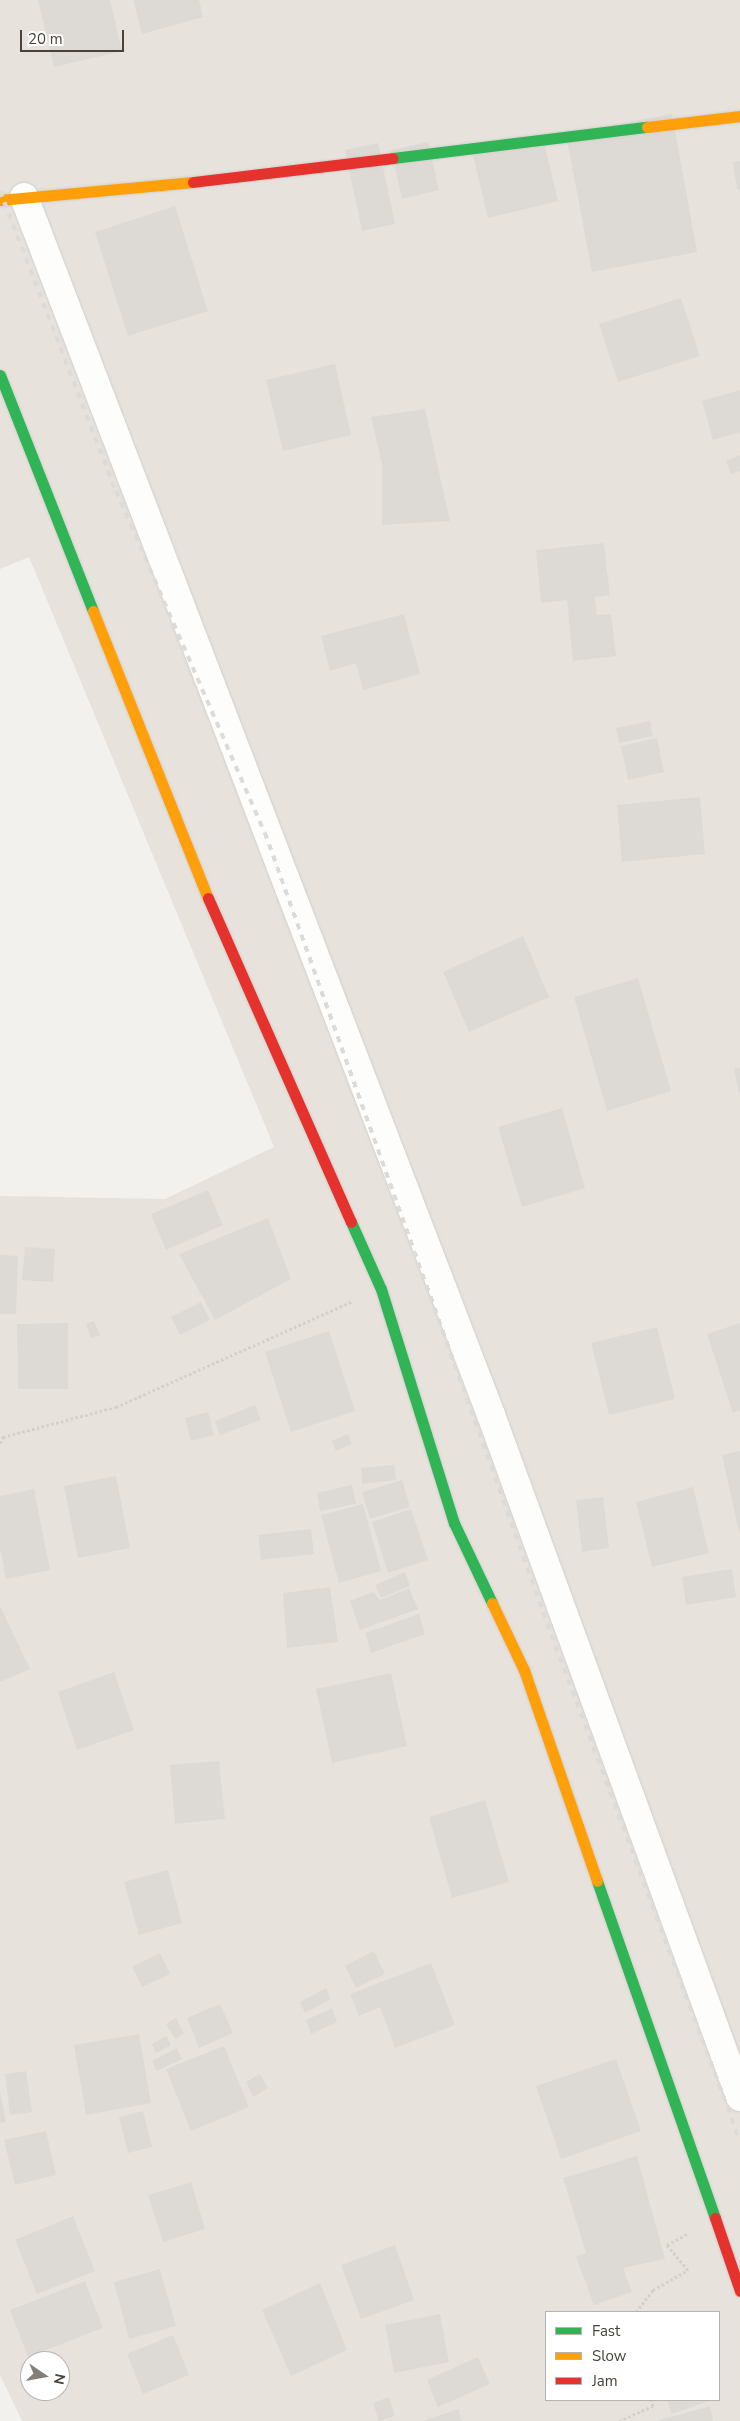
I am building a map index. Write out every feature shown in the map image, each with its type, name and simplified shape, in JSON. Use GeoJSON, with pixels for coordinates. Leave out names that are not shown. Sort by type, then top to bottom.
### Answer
{"type":"FeatureCollection","features":[{"type":"Feature","properties":{"kind":"street"},"geometry":{"type":"LineString","coordinates":[[740,116],[153,187],[12,198],[491,1414],[740,2097]]}},
{"type":"Feature","properties":{"kind":"street"},"geometry":{"type":"LineString","coordinates":[[0,375],[211,907],[381,1289],[454,1523],[524,1670],[740,2291]]}},
{"type":"Feature","properties":{"kind":"path"},"geometry":{"type":"LineString","coordinates":[[0,1443],[3,1437],[116,1407],[381,1289]]}},
{"type":"Feature","properties":{"kind":"path"},"geometry":{"type":"LineString","coordinates":[[637,2311],[652,2290],[688,2270],[667,2245],[714,2220]]}},
{"type":"Feature","properties":{"kind":"path"},"geometry":{"type":"LineString","coordinates":[[619,2421],[653,2406],[652,2401]]}},
{"type":"Feature","properties":{"kind":"shaded area"},"geometry":{"type":"Polygon","coordinates":[[[0,0],[740,0],[740,2421],[22,2421],[0,2375],[0,1196],[165,1199],[274,1147],[29,557],[0,569],[0,0]]]}},
{"type":"Feature","properties":{"kind":"building"},"geometry":{"type":"Polygon","coordinates":[[[38,0],[110,0],[122,51],[54,67],[38,0]]]}},
{"type":"Feature","properties":{"kind":"building"},"geometry":{"type":"Polygon","coordinates":[[[133,0],[199,0],[203,17],[142,34],[133,0]]]}},
{"type":"Feature","properties":{"kind":"building"},"geometry":{"type":"Polygon","coordinates":[[[672,114],[697,252],[592,272],[566,134],[672,114]]]}},
{"type":"Feature","properties":{"kind":"building"},"geometry":{"type":"Polygon","coordinates":[[[543,138],[558,201],[488,218],[473,155],[543,138]]]}},
{"type":"Feature","properties":{"kind":"building"},"geometry":{"type":"Polygon","coordinates":[[[428,142],[439,190],[402,199],[391,150],[428,142]]]}},
{"type":"Feature","properties":{"kind":"building"},"geometry":{"type":"Polygon","coordinates":[[[378,143],[395,224],[362,231],[345,150],[378,143]]]}},
{"type":"Feature","properties":{"kind":"building"},"geometry":{"type":"Polygon","coordinates":[[[740,161],[740,189],[737,190],[733,162],[740,161]]]}},
{"type":"Feature","properties":{"kind":"building"},"geometry":{"type":"Polygon","coordinates":[[[175,206],[208,311],[128,336],[95,232],[175,206]]]}},
{"type":"Feature","properties":{"kind":"building"},"geometry":{"type":"Polygon","coordinates":[[[681,298],[700,356],[618,382],[599,324],[681,298]]]}},
{"type":"Feature","properties":{"kind":"building"},"geometry":{"type":"Polygon","coordinates":[[[335,364],[351,435],[283,451],[266,380],[335,364]]]}},
{"type":"Feature","properties":{"kind":"building"},"geometry":{"type":"Polygon","coordinates":[[[740,390],[740,432],[713,440],[702,401],[740,390]]]}},
{"type":"Feature","properties":{"kind":"building"},"geometry":{"type":"Polygon","coordinates":[[[425,409],[450,521],[382,525],[382,464],[371,417],[425,409]]]}},
{"type":"Feature","properties":{"kind":"building"},"geometry":{"type":"Polygon","coordinates":[[[740,455],[740,471],[731,474],[726,461],[740,455]]]}},
{"type":"Feature","properties":{"kind":"building"},"geometry":{"type":"Polygon","coordinates":[[[604,543],[610,595],[595,597],[597,615],[611,614],[616,656],[573,661],[567,600],[541,603],[536,550],[604,543]]]}},
{"type":"Feature","properties":{"kind":"building"},"geometry":{"type":"Polygon","coordinates":[[[404,614],[420,674],[363,690],[356,663],[330,671],[321,636],[404,614]]]}},
{"type":"Feature","properties":{"kind":"building"},"geometry":{"type":"Polygon","coordinates":[[[650,721],[653,736],[619,743],[616,728],[650,721]]]}},
{"type":"Feature","properties":{"kind":"building"},"geometry":{"type":"Polygon","coordinates":[[[657,738],[664,772],[628,780],[621,746],[657,738]]]}},
{"type":"Feature","properties":{"kind":"building"},"geometry":{"type":"Polygon","coordinates":[[[700,797],[705,854],[622,862],[617,805],[700,797]]]}},
{"type":"Feature","properties":{"kind":"building"},"geometry":{"type":"Polygon","coordinates":[[[523,936],[549,997],[469,1032],[443,972],[523,936]]]}},
{"type":"Feature","properties":{"kind":"building"},"geometry":{"type":"Polygon","coordinates":[[[638,978],[671,1091],[607,1111],[574,997],[638,978]]]}},
{"type":"Feature","properties":{"kind":"building"},"geometry":{"type":"Polygon","coordinates":[[[740,1068],[740,1092],[739,1093],[734,1069],[740,1068]]]}},
{"type":"Feature","properties":{"kind":"building"},"geometry":{"type":"Polygon","coordinates":[[[562,1108],[585,1188],[522,1207],[498,1127],[562,1108]]]}},
{"type":"Feature","properties":{"kind":"building"},"geometry":{"type":"Polygon","coordinates":[[[208,1190],[223,1225],[166,1250],[151,1214],[208,1190]]]}},
{"type":"Feature","properties":{"kind":"building"},"geometry":{"type":"Polygon","coordinates":[[[268,1218],[291,1279],[215,1320],[179,1254],[268,1218]]]}},
{"type":"Feature","properties":{"kind":"building"},"geometry":{"type":"Polygon","coordinates":[[[25,1247],[55,1249],[53,1282],[22,1280],[25,1247]]]}},
{"type":"Feature","properties":{"kind":"building"},"geometry":{"type":"Polygon","coordinates":[[[0,1255],[18,1256],[16,1314],[0,1314],[0,1255]]]}},
{"type":"Feature","properties":{"kind":"building"},"geometry":{"type":"Polygon","coordinates":[[[201,1302],[210,1320],[180,1335],[171,1317],[201,1302]]]}},
{"type":"Feature","properties":{"kind":"building"},"geometry":{"type":"Polygon","coordinates":[[[94,1321],[100,1335],[91,1338],[86,1324],[94,1321]]]}},
{"type":"Feature","properties":{"kind":"building"},"geometry":{"type":"Polygon","coordinates":[[[68,1323],[68,1389],[18,1389],[17,1324],[68,1323]]]}},
{"type":"Feature","properties":{"kind":"building"},"geometry":{"type":"Polygon","coordinates":[[[740,1323],[740,1410],[733,1413],[707,1334],[740,1323]]]}},
{"type":"Feature","properties":{"kind":"building"},"geometry":{"type":"Polygon","coordinates":[[[657,1327],[675,1399],[609,1415],[591,1343],[657,1327]]]}},
{"type":"Feature","properties":{"kind":"building"},"geometry":{"type":"Polygon","coordinates":[[[329,1331],[355,1411],[291,1432],[265,1352],[329,1331]]]}},
{"type":"Feature","properties":{"kind":"building"},"geometry":{"type":"Polygon","coordinates":[[[255,1405],[261,1420],[220,1435],[215,1421],[255,1405]]]}},
{"type":"Feature","properties":{"kind":"building"},"geometry":{"type":"Polygon","coordinates":[[[208,1412],[214,1435],[191,1441],[185,1418],[208,1412]]]}},
{"type":"Feature","properties":{"kind":"building"},"geometry":{"type":"Polygon","coordinates":[[[348,1434],[352,1444],[336,1451],[332,1441],[348,1434]]]}},
{"type":"Feature","properties":{"kind":"building"},"geometry":{"type":"Polygon","coordinates":[[[740,1451],[740,1532],[739,1532],[722,1455],[740,1451]]]}},
{"type":"Feature","properties":{"kind":"building"},"geometry":{"type":"Polygon","coordinates":[[[394,1465],[396,1480],[362,1484],[361,1468],[394,1465]]]}},
{"type":"Feature","properties":{"kind":"building"},"geometry":{"type":"Polygon","coordinates":[[[116,1476],[130,1548],[78,1558],[64,1486],[116,1476]]]}},
{"type":"Feature","properties":{"kind":"building"},"geometry":{"type":"Polygon","coordinates":[[[402,1480],[410,1507],[370,1519],[362,1492],[402,1480]]]}},
{"type":"Feature","properties":{"kind":"building"},"geometry":{"type":"Polygon","coordinates":[[[352,1485],[356,1504],[320,1511],[317,1493],[352,1485]]]}},
{"type":"Feature","properties":{"kind":"building"},"geometry":{"type":"Polygon","coordinates":[[[693,1487],[709,1553],[652,1567],[636,1502],[693,1487]]]}},
{"type":"Feature","properties":{"kind":"building"},"geometry":{"type":"Polygon","coordinates":[[[34,1489],[50,1570],[6,1579],[0,1548],[0,1496],[34,1489]]]}},
{"type":"Feature","properties":{"kind":"building"},"geometry":{"type":"Polygon","coordinates":[[[603,1497],[609,1548],[582,1552],[576,1500],[603,1497]]]}},
{"type":"Feature","properties":{"kind":"building"},"geometry":{"type":"Polygon","coordinates":[[[363,1504],[381,1571],[339,1583],[321,1515],[363,1504]]]}},
{"type":"Feature","properties":{"kind":"building"},"geometry":{"type":"Polygon","coordinates":[[[411,1509],[428,1560],[388,1573],[372,1522],[411,1509]]]}},
{"type":"Feature","properties":{"kind":"building"},"geometry":{"type":"Polygon","coordinates":[[[311,1529],[314,1554],[261,1560],[258,1535],[311,1529]]]}},
{"type":"Feature","properties":{"kind":"building"},"geometry":{"type":"Polygon","coordinates":[[[732,1569],[736,1597],[686,1605],[682,1577],[732,1569]]]}},
{"type":"Feature","properties":{"kind":"building"},"geometry":{"type":"Polygon","coordinates":[[[405,1572],[410,1586],[381,1598],[375,1585],[405,1572]]]}},
{"type":"Feature","properties":{"kind":"building"},"geometry":{"type":"Polygon","coordinates":[[[330,1587],[338,1642],[287,1648],[283,1593],[330,1587]]]}},
{"type":"Feature","properties":{"kind":"building"},"geometry":{"type":"Polygon","coordinates":[[[409,1588],[418,1609],[360,1630],[350,1601],[373,1592],[380,1600],[409,1588]]]}},
{"type":"Feature","properties":{"kind":"building"},"geometry":{"type":"Polygon","coordinates":[[[0,1606],[30,1669],[0,1682],[0,1606]]]}},
{"type":"Feature","properties":{"kind":"building"},"geometry":{"type":"Polygon","coordinates":[[[419,1614],[425,1634],[371,1653],[365,1633],[419,1614]]]}},
{"type":"Feature","properties":{"kind":"building"},"geometry":{"type":"Polygon","coordinates":[[[114,1672],[134,1730],[77,1750],[58,1692],[114,1672]]]}},
{"type":"Feature","properties":{"kind":"building"},"geometry":{"type":"Polygon","coordinates":[[[391,1673],[407,1746],[332,1763],[316,1689],[391,1673]]]}},
{"type":"Feature","properties":{"kind":"building"},"geometry":{"type":"Polygon","coordinates":[[[219,1761],[225,1819],[175,1824],[170,1765],[219,1761]]]}},
{"type":"Feature","properties":{"kind":"building"},"geometry":{"type":"Polygon","coordinates":[[[485,1800],[509,1882],[452,1898],[429,1817],[485,1800]]]}},
{"type":"Feature","properties":{"kind":"building"},"geometry":{"type":"Polygon","coordinates":[[[168,1870],[182,1923],[139,1935],[124,1882],[168,1870]]]}},
{"type":"Feature","properties":{"kind":"building"},"geometry":{"type":"Polygon","coordinates":[[[374,1951],[385,1974],[356,1988],[345,1966],[374,1951]]]}},
{"type":"Feature","properties":{"kind":"building"},"geometry":{"type":"Polygon","coordinates":[[[160,1953],[170,1974],[142,1987],[132,1967],[160,1953]]]}},
{"type":"Feature","properties":{"kind":"building"},"geometry":{"type":"Polygon","coordinates":[[[431,1963],[455,2025],[395,2048],[380,2007],[359,2016],[350,1994],[431,1963]]]}},
{"type":"Feature","properties":{"kind":"building"},"geometry":{"type":"Polygon","coordinates":[[[326,1988],[331,1999],[305,2013],[300,2002],[326,1988]]]}},
{"type":"Feature","properties":{"kind":"building"},"geometry":{"type":"Polygon","coordinates":[[[220,2004],[233,2033],[199,2048],[187,2018],[220,2004]]]}},
{"type":"Feature","properties":{"kind":"building"},"geometry":{"type":"Polygon","coordinates":[[[332,2008],[337,2022],[311,2034],[306,2020],[332,2008]]]}},
{"type":"Feature","properties":{"kind":"building"},"geometry":{"type":"Polygon","coordinates":[[[176,2018],[184,2034],[175,2039],[166,2024],[176,2018]]]}},
{"type":"Feature","properties":{"kind":"building"},"geometry":{"type":"Polygon","coordinates":[[[139,2034],[151,2103],[86,2115],[74,2045],[139,2034]]]}},
{"type":"Feature","properties":{"kind":"building"},"geometry":{"type":"Polygon","coordinates":[[[166,2036],[171,2045],[156,2053],[152,2044],[166,2036]]]}},
{"type":"Feature","properties":{"kind":"building"},"geometry":{"type":"Polygon","coordinates":[[[224,2046],[249,2107],[191,2131],[166,2069],[224,2046]]]}},
{"type":"Feature","properties":{"kind":"building"},"geometry":{"type":"Polygon","coordinates":[[[177,2048],[182,2059],[157,2071],[152,2061],[177,2048]]]}},
{"type":"Feature","properties":{"kind":"building"},"geometry":{"type":"Polygon","coordinates":[[[616,2059],[641,2131],[561,2159],[536,2086],[616,2059]]]}},
{"type":"Feature","properties":{"kind":"building"},"geometry":{"type":"Polygon","coordinates":[[[26,2071],[32,2112],[10,2115],[5,2074],[26,2071]]]}},
{"type":"Feature","properties":{"kind":"building"},"geometry":{"type":"Polygon","coordinates":[[[260,2074],[268,2088],[253,2097],[246,2082],[260,2074]]]}},
{"type":"Feature","properties":{"kind":"building"},"geometry":{"type":"Polygon","coordinates":[[[0,2091],[6,2122],[0,2123],[0,2091]]]}},
{"type":"Feature","properties":{"kind":"building"},"geometry":{"type":"Polygon","coordinates":[[[143,2111],[152,2147],[128,2153],[119,2117],[143,2111]]]}},
{"type":"Feature","properties":{"kind":"building"},"geometry":{"type":"Polygon","coordinates":[[[46,2131],[56,2175],[15,2185],[4,2140],[46,2131]]]}},
{"type":"Feature","properties":{"kind":"building"},"geometry":{"type":"Polygon","coordinates":[[[637,2156],[665,2259],[623,2268],[632,2292],[594,2305],[576,2257],[586,2253],[563,2178],[637,2156]]]}},
{"type":"Feature","properties":{"kind":"building"},"geometry":{"type":"Polygon","coordinates":[[[191,2182],[205,2229],[163,2242],[148,2195],[191,2182]]]}},
{"type":"Feature","properties":{"kind":"building"},"geometry":{"type":"Polygon","coordinates":[[[73,2216],[95,2271],[37,2294],[15,2240],[73,2216]]]}},
{"type":"Feature","properties":{"kind":"building"},"geometry":{"type":"Polygon","coordinates":[[[395,2245],[414,2300],[361,2319],[341,2265],[395,2245]]]}},
{"type":"Feature","properties":{"kind":"building"},"geometry":{"type":"Polygon","coordinates":[[[160,2269],[176,2326],[129,2339],[114,2282],[160,2269]]]}},
{"type":"Feature","properties":{"kind":"building"},"geometry":{"type":"Polygon","coordinates":[[[85,2281],[103,2328],[44,2351],[26,2351],[10,2310],[85,2281]]]}},
{"type":"Feature","properties":{"kind":"building"},"geometry":{"type":"Polygon","coordinates":[[[320,2283],[347,2350],[291,2376],[262,2310],[320,2283]]]}},
{"type":"Feature","properties":{"kind":"building"},"geometry":{"type":"Polygon","coordinates":[[[440,2314],[449,2362],[394,2373],[385,2325],[440,2314]]]}},
{"type":"Feature","properties":{"kind":"building"},"geometry":{"type":"Polygon","coordinates":[[[173,2335],[189,2375],[143,2394],[127,2354],[173,2335]]]}},
{"type":"Feature","properties":{"kind":"building"},"geometry":{"type":"Polygon","coordinates":[[[478,2357],[490,2384],[438,2407],[427,2380],[478,2357]]]}},
{"type":"Feature","properties":{"kind":"building"},"geometry":{"type":"Polygon","coordinates":[[[389,2397],[395,2416],[379,2421],[373,2403],[389,2397]]]}},
{"type":"Feature","properties":{"kind":"building"},"geometry":{"type":"Polygon","coordinates":[[[667,2401],[708,2401],[672,2414],[667,2401]]]}},
{"type":"Feature","properties":{"kind":"building"},"geometry":{"type":"Polygon","coordinates":[[[710,2406],[713,2421],[660,2421],[660,2420],[710,2406]]]}},
{"type":"Feature","properties":{"kind":"building"},"geometry":{"type":"Polygon","coordinates":[[[458,2409],[462,2421],[423,2421],[458,2409]]]}},
{"type":"Feature","properties":{"kind":"railway"},"geometry":{"type":"LineString","coordinates":[[0,191],[116,491],[265,833],[543,1612],[740,2141]]}},
{"type":"Feature","properties":{"kind":"traffic: fast"},"geometry":{"type":"LineString","coordinates":[[393,158],[647,127]]}},
{"type":"Feature","properties":{"kind":"traffic: fast"},"geometry":{"type":"LineString","coordinates":[[0,375],[93,611]]}},
{"type":"Feature","properties":{"kind":"traffic: fast"},"geometry":{"type":"LineString","coordinates":[[351,1222],[381,1289],[454,1523],[492,1603]]}},
{"type":"Feature","properties":{"kind":"traffic: fast"},"geometry":{"type":"LineString","coordinates":[[597,1881],[715,2218]]}},
{"type":"Feature","properties":{"kind":"traffic: slow"},"geometry":{"type":"LineString","coordinates":[[647,127],[740,116]]}},
{"type":"Feature","properties":{"kind":"traffic: slow"},"geometry":{"type":"LineString","coordinates":[[0,200],[193,182]]}},
{"type":"Feature","properties":{"kind":"traffic: slow"},"geometry":{"type":"LineString","coordinates":[[93,611],[208,898]]}},
{"type":"Feature","properties":{"kind":"traffic: slow"},"geometry":{"type":"LineString","coordinates":[[492,1603],[524,1670],[597,1881]]}},
{"type":"Feature","properties":{"kind":"traffic: jam"},"geometry":{"type":"LineString","coordinates":[[193,182],[393,158]]}},
{"type":"Feature","properties":{"kind":"traffic: jam"},"geometry":{"type":"LineString","coordinates":[[208,898],[351,1222]]}},
{"type":"Feature","properties":{"kind":"traffic: jam"},"geometry":{"type":"LineString","coordinates":[[715,2218],[740,2291]]}}]}
